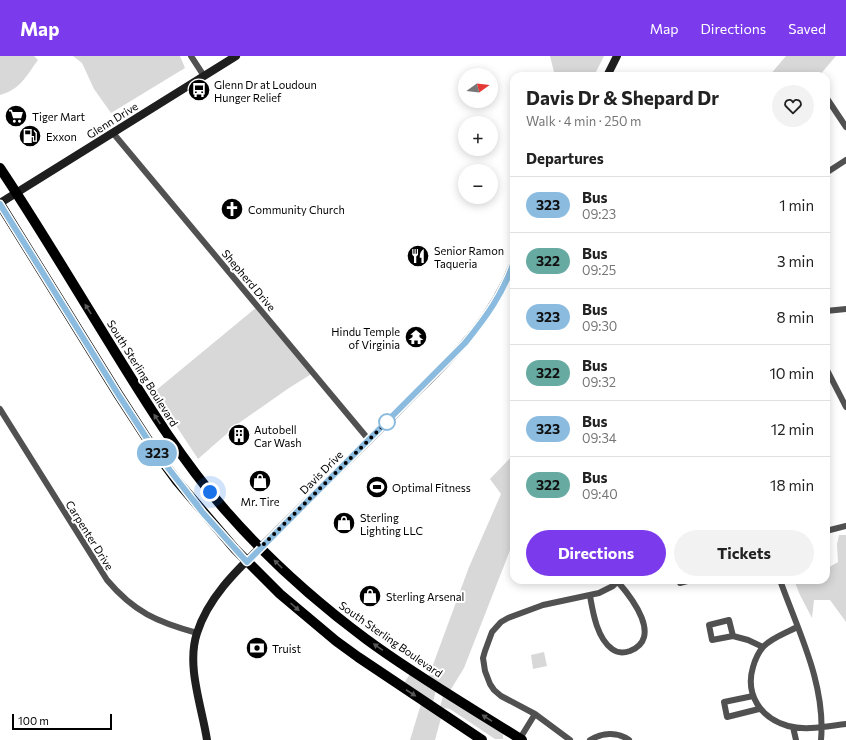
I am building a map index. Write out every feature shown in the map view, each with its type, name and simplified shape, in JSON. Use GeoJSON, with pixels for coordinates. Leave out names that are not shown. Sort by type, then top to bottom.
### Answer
{"type":"FeatureCollection","features":[{"type":"Feature","properties":{"kind":"main road","name":"South Sterling Boulevard"},"geometry":{"type":"LineString","coordinates":[[0,168],[168,436],[226,510],[261,547],[307,591],[367,640],[520,740]]}},
{"type":"Feature","properties":{"kind":"main road"},"geometry":{"type":"LineString","coordinates":[[0,203],[155,451],[203,513],[247,562],[301,613],[336,642],[482,740]]}},
{"type":"Feature","properties":{"kind":"street"},"geometry":{"type":"LineString","coordinates":[[191,56],[204,76]]}},
{"type":"Feature","properties":{"kind":"street","name":"Glenn Drive"},"geometry":{"type":"LineString","coordinates":[[0,203],[236,56]]}},
{"type":"Feature","properties":{"kind":"street"},"geometry":{"type":"LineString","coordinates":[[610,72],[617,56]]}},
{"type":"Feature","properties":{"kind":"street"},"geometry":{"type":"LineString","coordinates":[[830,103],[846,127]]}},
{"type":"Feature","properties":{"kind":"street","name":"Shepherd Drive"},"geometry":{"type":"LineString","coordinates":[[113,133],[369,440]]}},
{"type":"Feature","properties":{"kind":"street"},"geometry":{"type":"LineString","coordinates":[[830,170],[846,160]]}},
{"type":"Feature","properties":{"kind":"street","name":"Davis Drive"},"geometry":{"type":"LineString","coordinates":[[207,740],[196,687],[194,663],[196,633],[215,595],[453,355],[480,325],[499,297],[510,272]]}},
{"type":"Feature","properties":{"kind":"street"},"geometry":{"type":"LineString","coordinates":[[830,311],[846,309]]}},
{"type":"Feature","properties":{"kind":"street"},"geometry":{"type":"LineString","coordinates":[[830,376],[846,407]]}},
{"type":"Feature","properties":{"kind":"street","name":"Carpenter Drive"},"geometry":{"type":"LineString","coordinates":[[0,409],[106,580],[118,594],[129,604],[151,618],[170,626],[196,633]]}},
{"type":"Feature","properties":{"kind":"street"},"geometry":{"type":"LineString","coordinates":[[830,530],[846,526]]}},
{"type":"Feature","properties":{"kind":"street"},"geometry":{"type":"LineString","coordinates":[[570,740],[535,714],[501,696],[490,684],[485,672],[483,658],[487,644],[492,632],[501,622],[508,618],[543,605],[590,596],[606,590],[615,584]]}},
{"type":"Feature","properties":{"kind":"street"},"geometry":{"type":"LineString","coordinates":[[590,596],[598,627],[607,644],[612,649],[620,652],[631,651],[642,641],[644,637],[644,628],[641,615],[621,584]]}},
{"type":"Feature","properties":{"kind":"street"},"geometry":{"type":"LineString","coordinates":[[781,584],[818,689],[822,726],[821,740]]}},
{"type":"Feature","properties":{"kind":"street"},"geometry":{"type":"LineString","coordinates":[[797,627],[776,638],[764,647],[757,656],[751,679],[753,696],[760,709],[772,719],[793,727],[846,724]]}},
{"type":"Feature","properties":{"kind":"street"},"geometry":{"type":"LineString","coordinates":[[733,636],[748,640],[764,647]]}},
{"type":"Feature","properties":{"kind":"street"},"geometry":{"type":"LineString","coordinates":[[753,696],[724,702],[727,717],[760,709]]}},
{"type":"Feature","properties":{"kind":"street"},"geometry":{"type":"LineString","coordinates":[[520,740],[535,714]]}},
{"type":"Feature","properties":{"kind":"street"},"geometry":{"type":"LineString","coordinates":[[793,727],[796,740]]}},
{"type":"Feature","properties":{"kind":"street"},"geometry":{"type":"LineString","coordinates":[[590,740],[605,734],[615,734],[629,740]]}},
{"type":"Feature","properties":{"kind":"shaded area"},"geometry":{"type":"Polygon","coordinates":[[[0,56],[34,56],[38,60],[18,86],[0,95],[0,56]]]}},
{"type":"Feature","properties":{"kind":"shaded area"},"geometry":{"type":"Polygon","coordinates":[[[73,56],[180,56],[185,68],[111,113],[94,89],[82,63],[73,56]]]}},
{"type":"Feature","properties":{"kind":"shaded area"},"geometry":{"type":"Polygon","coordinates":[[[550,56],[604,56],[596,72],[554,72],[550,56]]]}},
{"type":"Feature","properties":{"kind":"shaded area"},"geometry":{"type":"Polygon","coordinates":[[[786,56],[836,56],[822,72],[772,72],[786,56]]]}},
{"type":"Feature","properties":{"kind":"shaded area"},"geometry":{"type":"Polygon","coordinates":[[[258,306],[313,373],[239,423],[198,459],[154,392],[258,306]]]}},
{"type":"Feature","properties":{"kind":"shaded area"},"geometry":{"type":"Polygon","coordinates":[[[510,458],[510,550],[464,668],[448,694],[427,681],[469,567],[501,494],[490,479],[510,458]]]}},
{"type":"Feature","properties":{"kind":"shaded area"},"geometry":{"type":"Polygon","coordinates":[[[839,535],[846,535],[846,622],[830,600],[814,600],[812,618],[796,584],[830,584],[830,567],[838,562],[837,544],[839,535]]]}},
{"type":"Feature","properties":{"kind":"shaded area"},"geometry":{"type":"Polygon","coordinates":[[[544,652],[547,666],[533,669],[531,655],[544,652]]]}},
{"type":"Feature","properties":{"kind":"shaded area"},"geometry":{"type":"Polygon","coordinates":[[[410,674],[436,690],[433,702],[404,683],[410,674]]]}},
{"type":"Feature","properties":{"kind":"shaded area"},"geometry":{"type":"Polygon","coordinates":[[[443,696],[500,731],[503,735],[503,739],[495,739],[450,709],[440,707],[443,696]]]}},
{"type":"Feature","properties":{"kind":"shaded area"},"geometry":{"type":"Polygon","coordinates":[[[421,704],[441,718],[435,740],[410,740],[421,704]]]}},
{"type":"Feature","properties":{"kind":"bus line","name":"323"},"geometry":{"type":"LineString","coordinates":[[0,204],[155,451],[203,513],[247,562],[465,343],[491,310],[499,297],[510,272]]}},
{"type":"Feature","properties":{"kind":"place","name":"Glenn Dr at Loudoun Hunger Relief"},"geometry":{"type":"Point","coordinates":[199,90]}},
{"type":"Feature","properties":{"kind":"place","name":"Tiger Mart"},"geometry":{"type":"Point","coordinates":[16,116]}},
{"type":"Feature","properties":{"kind":"place","name":"Exxon"},"geometry":{"type":"Point","coordinates":[30,136]}},
{"type":"Feature","properties":{"kind":"place","name":"Community Church"},"geometry":{"type":"Point","coordinates":[232,209]}},
{"type":"Feature","properties":{"kind":"place","name":"Senior Ramon Taqueria"},"geometry":{"type":"Point","coordinates":[418,256]}},
{"type":"Feature","properties":{"kind":"place","name":"Hindu Temple of Virginia"},"geometry":{"type":"Point","coordinates":[416,337]}},
{"type":"Feature","properties":{"kind":"place","name":"Autobell Car Wash"},"geometry":{"type":"Point","coordinates":[239,435]}},
{"type":"Feature","properties":{"kind":"place","name":"Mr. Tire"},"geometry":{"type":"Point","coordinates":[260,481]}},
{"type":"Feature","properties":{"kind":"place","name":"Optimal Fitness"},"geometry":{"type":"Point","coordinates":[377,487]}},
{"type":"Feature","properties":{"kind":"place","name":"Sterling Lighting LLC"},"geometry":{"type":"Point","coordinates":[344,523]}},
{"type":"Feature","properties":{"kind":"place","name":"Sterling Arsenal"},"geometry":{"type":"Point","coordinates":[370,596]}},
{"type":"Feature","properties":{"kind":"place","name":"Truist"},"geometry":{"type":"Point","coordinates":[257,648]}},
{"type":"Feature","properties":{"kind":"route"},"geometry":{"type":"LineString","coordinates":[[210,492],[242,529],[261,547],[387,422]]}}]}
